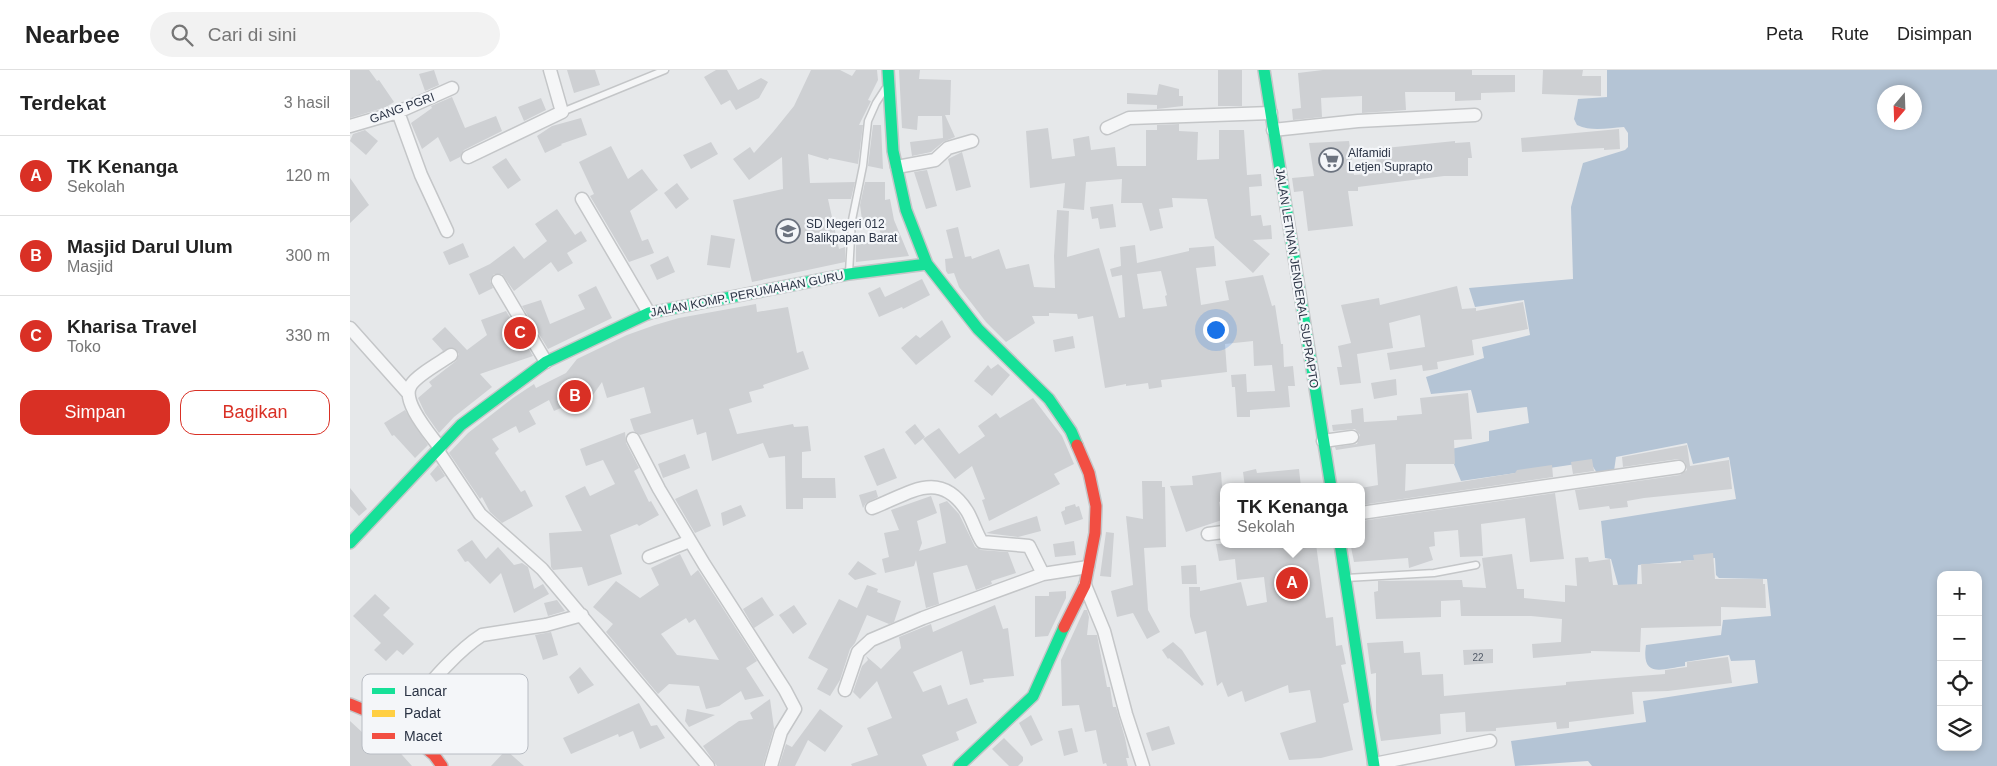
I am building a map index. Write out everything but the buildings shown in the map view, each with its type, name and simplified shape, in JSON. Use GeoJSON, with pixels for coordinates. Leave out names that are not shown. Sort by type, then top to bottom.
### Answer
{"type":"FeatureCollection","features":[{"type":"Feature","properties":{"kind":"street"},"geometry":{"type":"LineString","coordinates":[[468,157],[562,112],[550,70]]}},
{"type":"Feature","properties":{"kind":"street"},"geometry":{"type":"LineString","coordinates":[[888,70],[887,86],[897,167],[906,210],[927,264],[978,329],[1049,399],[1071,431],[1089,473],[1096,506],[1095,533],[1085,586],[1064,626],[1033,696],[959,766]]}},
{"type":"Feature","properties":{"kind":"street","name":"JALAN LETNAN JENDERAL SUPRAPTO"},"geometry":{"type":"LineString","coordinates":[[1264,70],[1330,483]]}},
{"type":"Feature","properties":{"kind":"street","name":"GANG PGRI"},"geometry":{"type":"LineString","coordinates":[[350,126],[398,112],[452,88]]}},
{"type":"Feature","properties":{"kind":"street"},"geometry":{"type":"LineString","coordinates":[[398,112],[421,175],[447,231]]}},
{"type":"Feature","properties":{"kind":"street"},"geometry":{"type":"LineString","coordinates":[[1106,128],[1129,118],[1271,113]]}},
{"type":"Feature","properties":{"kind":"street"},"geometry":{"type":"LineString","coordinates":[[1273,130],[1358,122],[1475,116]]}},
{"type":"Feature","properties":{"kind":"street"},"geometry":{"type":"LineString","coordinates":[[897,167],[935,160],[948,148],[972,141]]}},
{"type":"Feature","properties":{"kind":"street"},"geometry":{"type":"LineString","coordinates":[[582,199],[649,313]]}},
{"type":"Feature","properties":{"kind":"street","name":"JALAN KOMP. PERUMAHAN GURU"},"geometry":{"type":"LineString","coordinates":[[350,542],[461,426],[508,388],[546,362],[649,313],[849,274],[927,264]]}},
{"type":"Feature","properties":{"kind":"street"},"geometry":{"type":"LineString","coordinates":[[498,281],[546,362]]}},
{"type":"Feature","properties":{"kind":"street"},"geometry":{"type":"LineString","coordinates":[[350,328],[408,393]]}},
{"type":"Feature","properties":{"kind":"street"},"geometry":{"type":"LineString","coordinates":[[451,354],[411,384],[408,393],[409,402],[480,514],[542,568],[662,714],[708,766]]}},
{"type":"Feature","properties":{"kind":"street"},"geometry":{"type":"LineString","coordinates":[[1323,441],[1352,437]]}},
{"type":"Feature","properties":{"kind":"street"},"geometry":{"type":"LineString","coordinates":[[634,439],[659,490],[786,690],[795,709],[781,732],[771,766]]}},
{"type":"Feature","properties":{"kind":"street"},"geometry":{"type":"LineString","coordinates":[[1365,512],[1678,467]]}},
{"type":"Feature","properties":{"kind":"street"},"geometry":{"type":"LineString","coordinates":[[872,508],[926,487],[939,486],[960,502],[972,519],[982,542],[1029,546],[1043,574]]}},
{"type":"Feature","properties":{"kind":"street"},"geometry":{"type":"LineString","coordinates":[[1208,534],[1220,532]]}},
{"type":"Feature","properties":{"kind":"street"},"geometry":{"type":"LineString","coordinates":[[649,557],[690,541]]}},
{"type":"Feature","properties":{"kind":"street"},"geometry":{"type":"LineString","coordinates":[[1341,548],[1374,765],[1490,741]]}},
{"type":"Feature","properties":{"kind":"street"},"geometry":{"type":"LineString","coordinates":[[845,690],[858,652],[871,640],[923,618],[1043,574],[1088,567]]}},
{"type":"Feature","properties":{"kind":"street"},"geometry":{"type":"LineString","coordinates":[[1085,586],[1104,631],[1126,714],[1143,766]]}},
{"type":"Feature","properties":{"kind":"street"},"geometry":{"type":"LineString","coordinates":[[440,674],[474,640],[482,635],[546,625],[582,615]]}},
{"type":"Feature","properties":{"kind":"street"},"geometry":{"type":"LineString","coordinates":[[350,704],[362,709]]}},
{"type":"Feature","properties":{"kind":"street"},"geometry":{"type":"LineString","coordinates":[[433,754],[442,766]]}},
{"type":"Feature","properties":{"kind":"lane"},"geometry":{"type":"LineString","coordinates":[[562,112],[665,70]]}},
{"type":"Feature","properties":{"kind":"lane"},"geometry":{"type":"LineString","coordinates":[[849,274],[852,220],[863,166],[868,121],[876,103],[887,86]]}},
{"type":"Feature","properties":{"kind":"lane"},"geometry":{"type":"LineString","coordinates":[[1345,578],[1434,573],[1476,565]]}},
{"type":"Feature","properties":{"kind":"water"},"geometry":{"type":"Polygon","coordinates":[[[1607,70],[1997,70],[1997,766],[1592,766],[1588,761],[1515,766],[1511,741],[1646,722],[1643,701],[1758,683],[1755,660],[1731,661],[1729,655],[1685,662],[1685,666],[1661,670],[1650,667],[1647,663],[1645,656],[1646,645],[1721,635],[1723,620],[1771,616],[1767,579],[1719,578],[1716,575],[1715,558],[1638,565],[1637,586],[1618,585],[1611,559],[1605,558],[1601,521],[1736,499],[1729,457],[1693,464],[1687,443],[1616,457],[1614,471],[1597,473],[1590,462],[1461,481],[1451,457],[1451,449],[1489,441],[1489,431],[1529,423],[1527,407],[1477,413],[1471,390],[1431,394],[1426,377],[1484,358],[1482,347],[1530,335],[1524,300],[1475,307],[1469,288],[1573,279],[1571,207],[1583,163],[1625,150],[1628,147],[1628,133],[1624,127],[1600,129],[1577,125],[1574,119],[1578,99],[1607,97],[1607,70]]]}},
{"type":"Feature","properties":{"kind":"traffic: fast"},"geometry":{"type":"LineString","coordinates":[[888,70],[893,151],[906,210],[927,264],[978,329],[1049,399],[1071,431],[1077,445]]}},
{"type":"Feature","properties":{"kind":"traffic: fast"},"geometry":{"type":"LineString","coordinates":[[1264,70],[1330,483]]}},
{"type":"Feature","properties":{"kind":"traffic: fast"},"geometry":{"type":"LineString","coordinates":[[350,543],[461,425],[546,362],[649,313],[849,274],[927,264]]}},
{"type":"Feature","properties":{"kind":"traffic: fast"},"geometry":{"type":"LineString","coordinates":[[1341,548],[1374,766]]}},
{"type":"Feature","properties":{"kind":"traffic: fast"},"geometry":{"type":"LineString","coordinates":[[959,766],[1033,696],[1064,627]]}},
{"type":"Feature","properties":{"kind":"traffic: jam"},"geometry":{"type":"LineString","coordinates":[[1064,627],[1085,585],[1095,533],[1096,506],[1089,473],[1077,445]]}},
{"type":"Feature","properties":{"kind":"traffic: jam"},"geometry":{"type":"LineString","coordinates":[[350,704],[362,709]]}},
{"type":"Feature","properties":{"kind":"traffic: jam"},"geometry":{"type":"LineString","coordinates":[[433,754],[442,766]]}},
{"type":"Feature","properties":{"kind":"place","name":"Alfamidi Letjen Suprapto"},"geometry":{"type":"Point","coordinates":[1331,160]}},
{"type":"Feature","properties":{"kind":"place","name":"SD Negeri 012 Balikpapan Barat"},"geometry":{"type":"Point","coordinates":[788,231]}},
{"type":"Feature","properties":{"kind":"place","name":"Kharisa Travel"},"geometry":{"type":"Point","coordinates":[520,333]}},
{"type":"Feature","properties":{"kind":"place","name":"Masjid Darul Ulum"},"geometry":{"type":"Point","coordinates":[575,396]}},
{"type":"Feature","properties":{"kind":"place","name":"TK Kenanga"},"geometry":{"type":"Point","coordinates":[1292,583]}}]}
